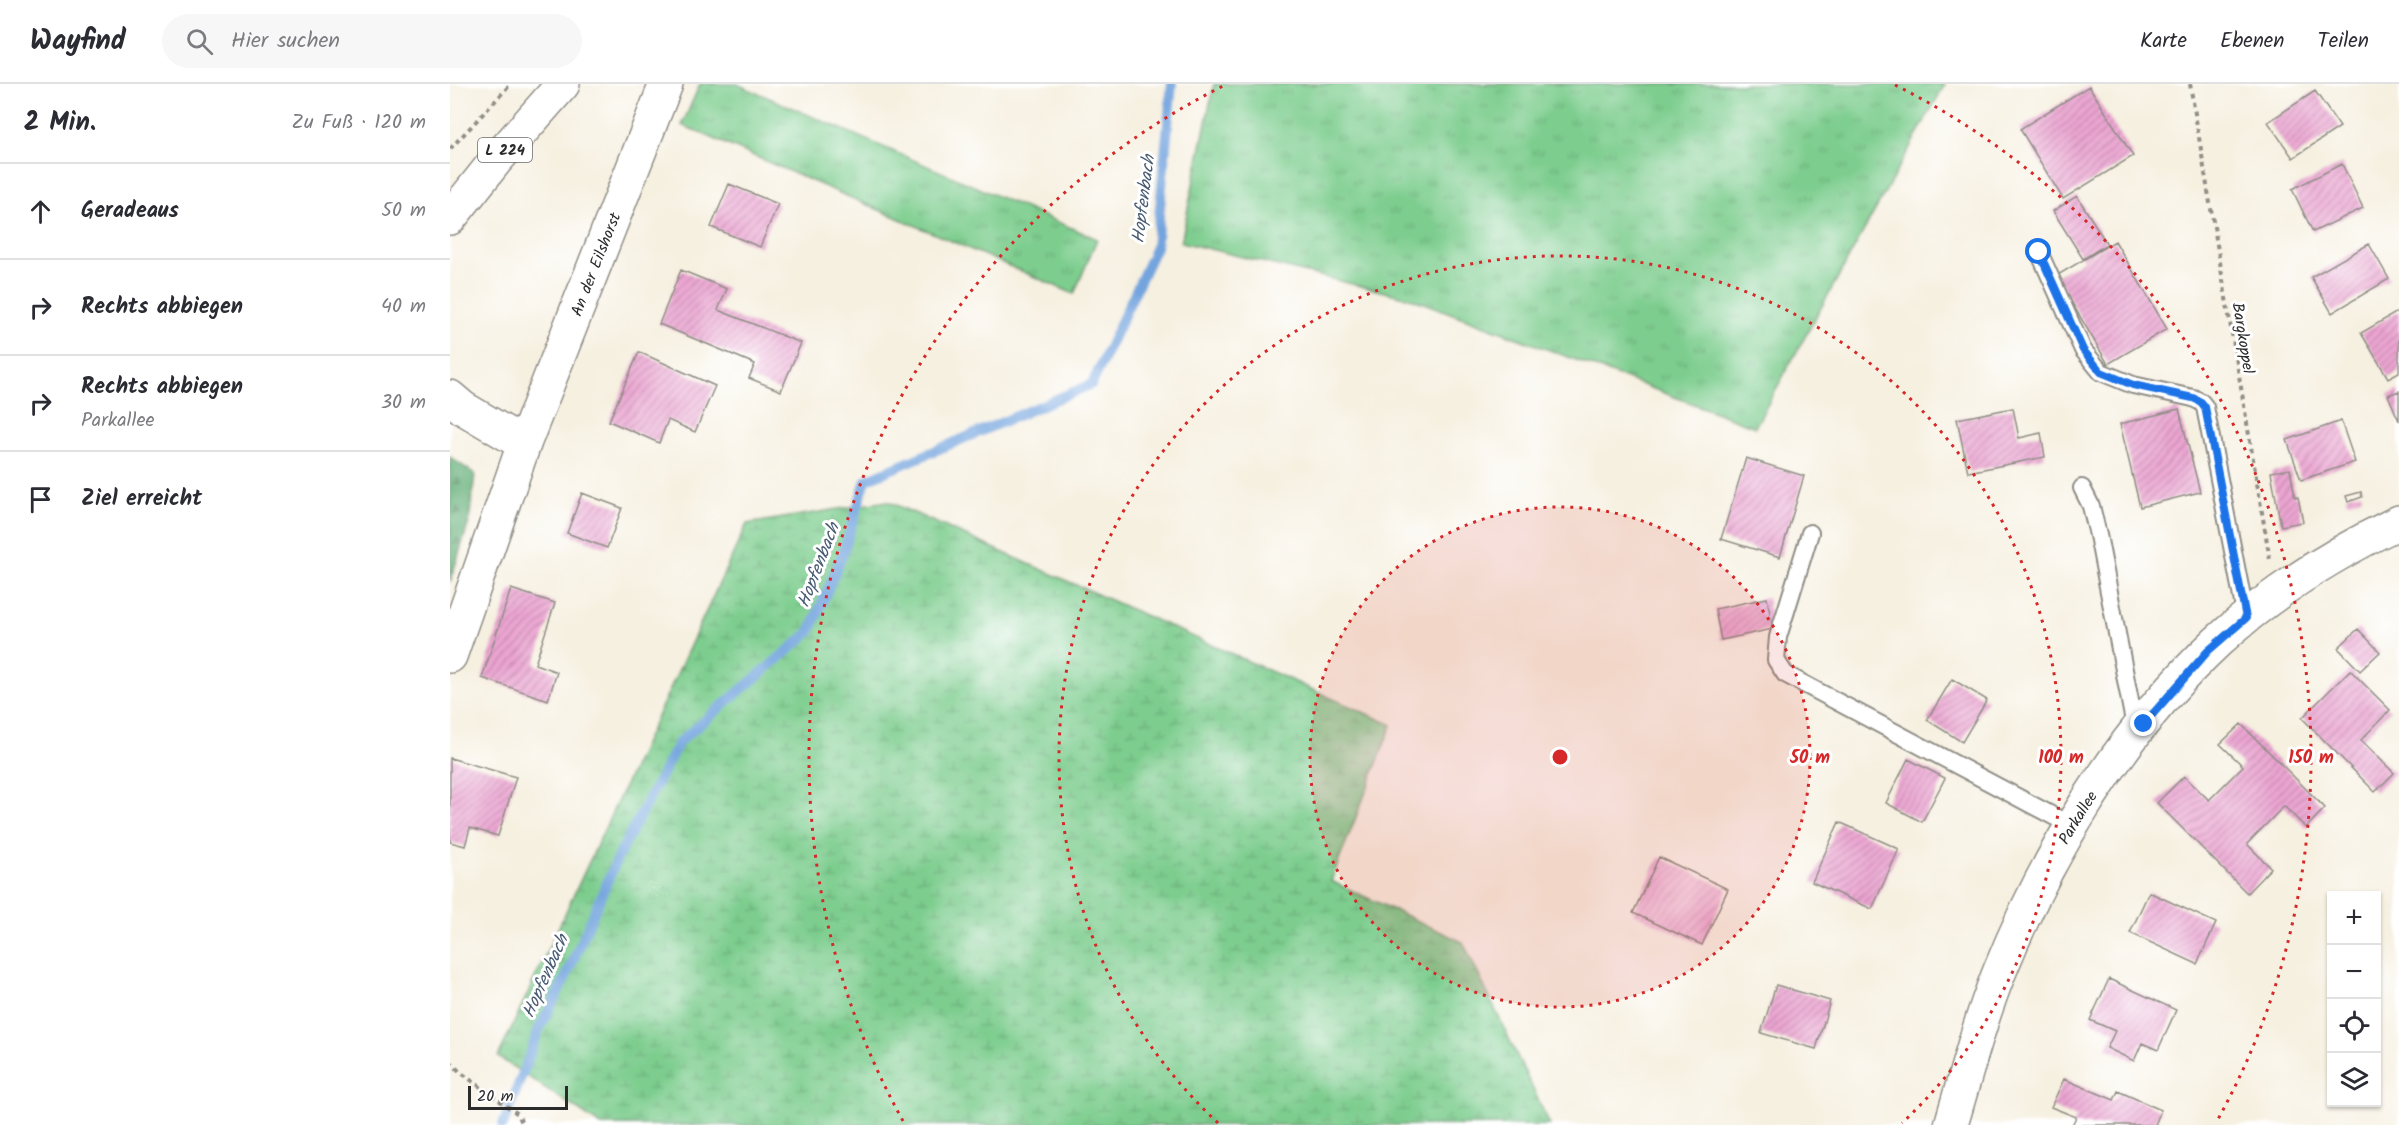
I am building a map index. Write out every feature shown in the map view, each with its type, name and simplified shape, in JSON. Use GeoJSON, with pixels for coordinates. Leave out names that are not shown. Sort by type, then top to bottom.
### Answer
{"type":"FeatureCollection","features":[{"type":"Feature","properties":{"kind":"street","name":"L 224"},"geometry":{"type":"LineString","coordinates":[[450,218],[490,167],[562,84]]}},
{"type":"Feature","properties":{"kind":"street","name":"An der Eilshorst"},"geometry":{"type":"LineString","coordinates":[[450,656],[524,444],[666,84]]}},
{"type":"Feature","properties":{"kind":"street"},"geometry":{"type":"LineString","coordinates":[[450,397],[463,408],[524,444]]}},
{"type":"Feature","properties":{"kind":"street","name":"Parkallee"},"geometry":{"type":"LineString","coordinates":[[1951,1125],[1977,1035],[1999,974],[2038,886],[2072,826],[2136,733],[2186,674],[2246,618],[2329,560],[2399,522]]}},
{"type":"Feature","properties":{"kind":"lane"},"geometry":{"type":"LineString","coordinates":[[2039,252],[2083,350],[2101,372],[2133,385],[2193,398],[2205,407],[2246,618]]}},
{"type":"Feature","properties":{"kind":"lane"},"geometry":{"type":"LineString","coordinates":[[2082,488],[2091,506],[2098,535],[2136,733]]}},
{"type":"Feature","properties":{"kind":"lane"},"geometry":{"type":"LineString","coordinates":[[1810,533],[1778,637],[1776,660],[1785,674],[2072,826]]}},
{"type":"Feature","properties":{"kind":"path"},"geometry":{"type":"LineString","coordinates":[[450,149],[511,84]]}},
{"type":"Feature","properties":{"kind":"path","name":"Bargkoppel"},"geometry":{"type":"LineString","coordinates":[[2190,84],[2263,526],[2277,595]]}},
{"type":"Feature","properties":{"kind":"path"},"geometry":{"type":"LineString","coordinates":[[450,1061],[460,1072],[518,1114],[523,1125]]}},
{"type":"Feature","properties":{"kind":"green space"},"geometry":{"type":"Polygon","coordinates":[[[700,84],[737,84],[1097,239],[1074,294],[682,125],[700,84]]]}},
{"type":"Feature","properties":{"kind":"green space"},"geometry":{"type":"Polygon","coordinates":[[[1214,84],[1945,84],[1755,427],[1413,299],[1181,242],[1214,84]]]}},
{"type":"Feature","properties":{"kind":"green space"},"geometry":{"type":"Polygon","coordinates":[[[450,457],[475,474],[469,522],[450,582],[450,457]]]}},
{"type":"Feature","properties":{"kind":"green space"},"geometry":{"type":"Polygon","coordinates":[[[887,501],[1392,725],[1331,881],[1463,942],[1550,1125],[601,1125],[498,1057],[747,524],[887,501]]]}},
{"type":"Feature","properties":{"kind":"building"},"geometry":{"type":"Polygon","coordinates":[[[2089,86],[2133,156],[2063,199],[2020,129],[2089,86]]]}},
{"type":"Feature","properties":{"kind":"building"},"geometry":{"type":"Polygon","coordinates":[[[2315,91],[2340,127],[2293,158],[2268,122],[2315,91]]]}},
{"type":"Feature","properties":{"kind":"building"},"geometry":{"type":"Polygon","coordinates":[[[2342,164],[2363,208],[2313,232],[2292,189],[2342,164]]]}},
{"type":"Feature","properties":{"kind":"building"},"geometry":{"type":"Polygon","coordinates":[[[729,184],[778,204],[760,247],[711,227],[729,184]]]}},
{"type":"Feature","properties":{"kind":"building"},"geometry":{"type":"Polygon","coordinates":[[[2077,196],[2107,244],[2083,259],[2053,211],[2077,196]]]}},
{"type":"Feature","properties":{"kind":"building"},"geometry":{"type":"Polygon","coordinates":[[[2115,241],[2167,329],[2108,364],[2056,276],[2115,241]]]}},
{"type":"Feature","properties":{"kind":"building"},"geometry":{"type":"Polygon","coordinates":[[[2369,244],[2389,279],[2332,313],[2311,277],[2369,244]]]}},
{"type":"Feature","properties":{"kind":"building"},"geometry":{"type":"Polygon","coordinates":[[[681,270],[727,289],[718,310],[801,343],[781,391],[749,378],[755,364],[659,324],[681,270]]]}},
{"type":"Feature","properties":{"kind":"building"},"geometry":{"type":"Polygon","coordinates":[[[2399,311],[2399,372],[2388,378],[2361,333],[2399,311]]]}},
{"type":"Feature","properties":{"kind":"building"},"geometry":{"type":"Polygon","coordinates":[[[639,352],[715,386],[695,432],[668,420],[659,443],[609,421],[639,352]]]}},
{"type":"Feature","properties":{"kind":"building"},"geometry":{"type":"Polygon","coordinates":[[[2399,391],[2399,421],[2388,395],[2399,391]]]}},
{"type":"Feature","properties":{"kind":"building"},"geometry":{"type":"Polygon","coordinates":[[[2013,408],[2019,438],[2041,433],[2045,457],[1968,472],[1957,419],[2013,408]]]}},
{"type":"Feature","properties":{"kind":"building"},"geometry":{"type":"Polygon","coordinates":[[[2179,409],[2200,492],[2140,507],[2120,424],[2179,409]]]}},
{"type":"Feature","properties":{"kind":"building"},"geometry":{"type":"Polygon","coordinates":[[[2341,421],[2355,462],[2301,480],[2287,440],[2341,421]]]}},
{"type":"Feature","properties":{"kind":"building"},"geometry":{"type":"Polygon","coordinates":[[[1746,458],[1804,476],[1780,557],[1721,539],[1746,458]]]}},
{"type":"Feature","properties":{"kind":"building"},"geometry":{"type":"Polygon","coordinates":[[[2290,469],[2295,497],[2298,497],[2303,522],[2281,526],[2271,472],[2290,469]]]}},
{"type":"Feature","properties":{"kind":"building"},"geometry":{"type":"Polygon","coordinates":[[[2361,492],[2362,497],[2348,502],[2346,496],[2361,492]]]}},
{"type":"Feature","properties":{"kind":"building"},"geometry":{"type":"Polygon","coordinates":[[[582,493],[622,508],[607,548],[567,533],[582,493]]]}},
{"type":"Feature","properties":{"kind":"building"},"geometry":{"type":"Polygon","coordinates":[[[511,589],[555,603],[535,664],[557,672],[548,700],[482,678],[511,589]]]}},
{"type":"Feature","properties":{"kind":"building"},"geometry":{"type":"Polygon","coordinates":[[[1767,598],[1773,629],[1721,640],[1715,609],[1767,598]]]}},
{"type":"Feature","properties":{"kind":"building"},"geometry":{"type":"Polygon","coordinates":[[[2358,629],[2380,652],[2360,671],[2338,648],[2358,629]]]}},
{"type":"Feature","properties":{"kind":"building"},"geometry":{"type":"Polygon","coordinates":[[[2350,670],[2390,710],[2361,740],[2394,773],[2375,792],[2302,718],[2350,670]]]}},
{"type":"Feature","properties":{"kind":"building"},"geometry":{"type":"Polygon","coordinates":[[[1952,679],[1987,700],[1962,742],[1927,720],[1952,679]]]}},
{"type":"Feature","properties":{"kind":"building"},"geometry":{"type":"Polygon","coordinates":[[[2241,724],[2325,808],[2306,828],[2284,806],[2247,844],[2271,868],[2247,893],[2157,803],[2184,776],[2209,800],[2243,766],[2220,744],[2241,724]]]}},
{"type":"Feature","properties":{"kind":"building"},"geometry":{"type":"Polygon","coordinates":[[[450,758],[516,777],[498,836],[470,828],[465,846],[450,842],[450,758]]]}},
{"type":"Feature","properties":{"kind":"building"},"geometry":{"type":"Polygon","coordinates":[[[1908,759],[1945,778],[1922,822],[1886,803],[1908,759]]]}},
{"type":"Feature","properties":{"kind":"building"},"geometry":{"type":"Polygon","coordinates":[[[1839,822],[1899,849],[1872,909],[1812,882],[1839,822]]]}},
{"type":"Feature","properties":{"kind":"building"},"geometry":{"type":"Polygon","coordinates":[[[1659,857],[1728,889],[1702,945],[1633,913],[1659,857]]]}},
{"type":"Feature","properties":{"kind":"building"},"geometry":{"type":"Polygon","coordinates":[[[2149,892],[2216,923],[2197,964],[2130,933],[2149,892]]]}},
{"type":"Feature","properties":{"kind":"building"},"geometry":{"type":"Polygon","coordinates":[[[2109,979],[2176,1010],[2158,1050],[2142,1043],[2134,1061],[2107,1048],[2115,1031],[2090,1020],[2109,979]]]}},
{"type":"Feature","properties":{"kind":"building"},"geometry":{"type":"Polygon","coordinates":[[[1776,985],[1830,1001],[1816,1049],[1761,1033],[1776,985]]]}},
{"type":"Feature","properties":{"kind":"building"},"geometry":{"type":"Polygon","coordinates":[[[2064,1079],[2114,1100],[2118,1091],[2161,1110],[2155,1125],[2072,1125],[2076,1117],[2051,1107],[2064,1079]]]}},
{"type":"Feature","properties":{"kind":"waterway","name":"Hopfenbach"},"geometry":{"type":"LineString","coordinates":[[503,1125],[540,1027],[566,977],[618,857],[679,742],[810,632],[843,553],[866,480],[1092,384],[1156,247],[1172,84]]}},
{"type":"Feature","properties":{"kind":"route"},"geometry":{"type":"LineString","coordinates":[[2039,252],[2083,350],[2101,372],[2133,385],[2193,398],[2205,407],[2246,618],[2208,651],[2144,724]]}}]}
